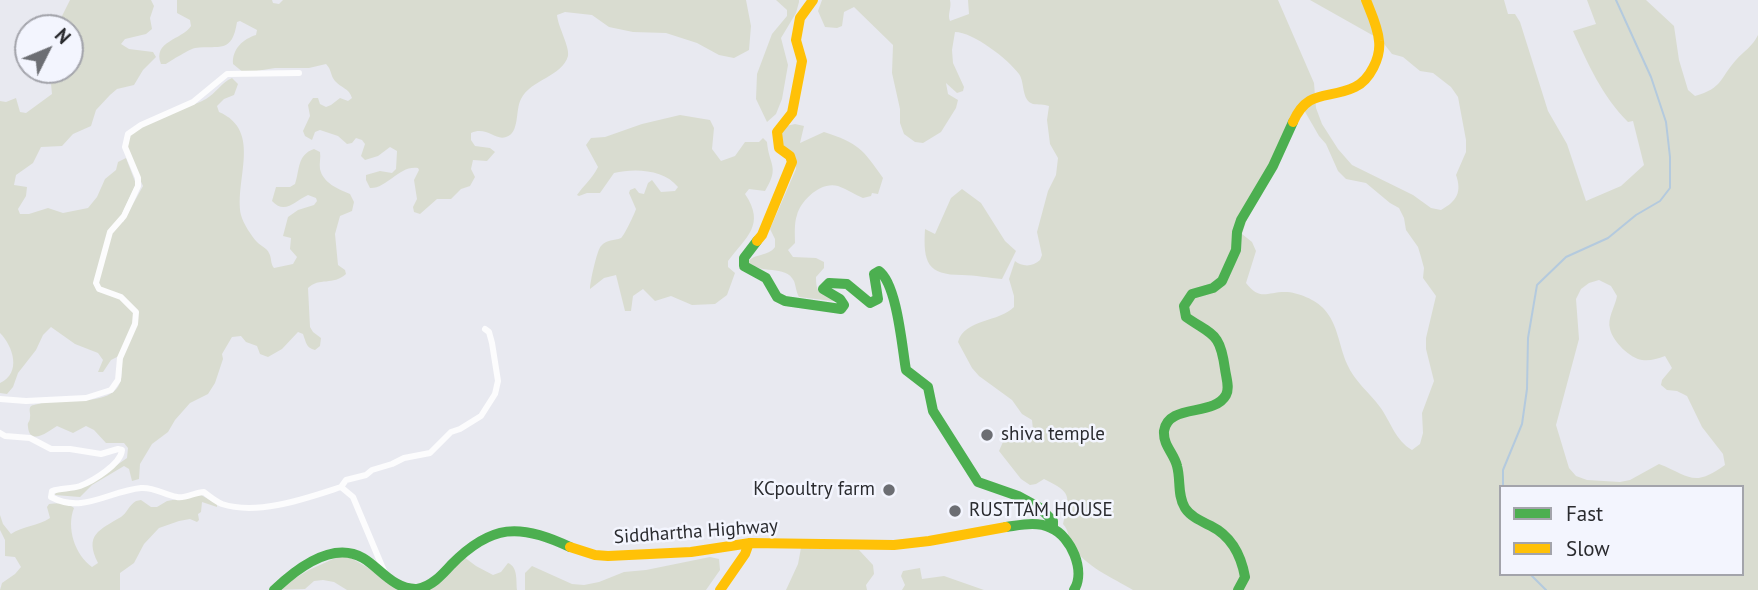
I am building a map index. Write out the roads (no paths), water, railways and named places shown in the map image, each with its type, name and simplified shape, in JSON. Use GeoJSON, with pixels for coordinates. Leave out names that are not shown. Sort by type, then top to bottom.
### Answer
{"type":"FeatureCollection","features":[{"type":"Feature","properties":{"kind":"main road"},"geometry":{"type":"LineString","coordinates":[[813,0],[800,18],[796,40],[802,61],[792,113],[777,132],[779,148],[790,156],[792,162],[762,236],[744,258],[744,266],[766,278],[777,297],[785,301],[841,309],[844,305],[840,299],[823,289],[829,283],[847,284],[870,303],[878,299],[874,274],[879,271],[886,276],[897,315],[905,370],[928,387],[933,411],[978,482],[1018,496],[1040,508],[1053,522],[1053,528],[1064,540],[1079,569],[1080,582],[1074,590]]}},
{"type":"Feature","properties":{"kind":"main road"},"geometry":{"type":"LineString","coordinates":[[1238,590],[1245,576],[1238,554],[1222,532],[1195,518],[1184,508],[1180,497],[1177,465],[1164,441],[1165,430],[1173,418],[1193,409],[1216,405],[1226,394],[1225,364],[1219,342],[1212,332],[1186,317],[1184,306],[1192,294],[1213,288],[1222,281],[1236,250],[1241,220],[1273,166],[1303,104],[1311,99],[1356,88],[1373,69],[1380,45],[1366,0]]}},
{"type":"Feature","properties":{"kind":"main road","name":"Siddhartha Highway"},"geometry":{"type":"LineString","coordinates":[[274,590],[301,568],[342,551],[362,557],[384,575],[408,588],[424,587],[433,582],[479,539],[513,529],[543,532],[581,552],[600,556],[694,553],[749,542],[896,545],[1017,525],[1036,524],[1053,528]]}},
{"type":"Feature","properties":{"kind":"main road"},"geometry":{"type":"LineString","coordinates":[[720,590],[745,554],[749,542]]}},
{"type":"Feature","properties":{"kind":"street"},"geometry":{"type":"LineString","coordinates":[[0,399],[26,401],[86,398],[108,391],[117,382],[120,358],[135,324],[136,312],[121,297],[99,289],[96,283],[110,232],[124,216],[138,186],[138,178],[125,147],[128,134],[141,125],[193,102],[227,74],[299,73]]}},
{"type":"Feature","properties":{"kind":"street"},"geometry":{"type":"LineString","coordinates":[[0,433],[5,436],[30,438],[51,449],[101,454],[122,450],[119,460],[86,483],[53,490],[53,498],[78,504],[143,488],[158,489],[180,498],[204,492],[214,500],[228,505],[267,506],[341,487],[346,480],[366,475],[372,470],[404,458],[430,453],[451,432],[481,416],[495,394],[498,381],[492,343],[489,332],[485,329]]}},
{"type":"Feature","properties":{"kind":"street"},"geometry":{"type":"LineString","coordinates":[[341,487],[354,497],[384,575]]}},
{"type":"Feature","properties":{"kind":"waterway"},"geometry":{"type":"LineString","coordinates":[[1503,485],[1503,470],[1522,424],[1527,389],[1528,338],[1537,285],[1566,257],[1608,238],[1636,215],[1660,201],[1670,188],[1666,122],[1651,77],[1616,0]]}},
{"type":"Feature","properties":{"kind":"waterway"},"geometry":{"type":"LineString","coordinates":[[1532,576],[1546,590]]}},
{"type":"Feature","properties":{"kind":"place","name":"shiva temple"},"geometry":{"type":"Point","coordinates":[987,435]}},
{"type":"Feature","properties":{"kind":"place","name":"KCpoultry farm"},"geometry":{"type":"Point","coordinates":[889,490]}},
{"type":"Feature","properties":{"kind":"place","name":"RUSTTAM HOUSE"},"geometry":{"type":"Point","coordinates":[955,511]}}]}
